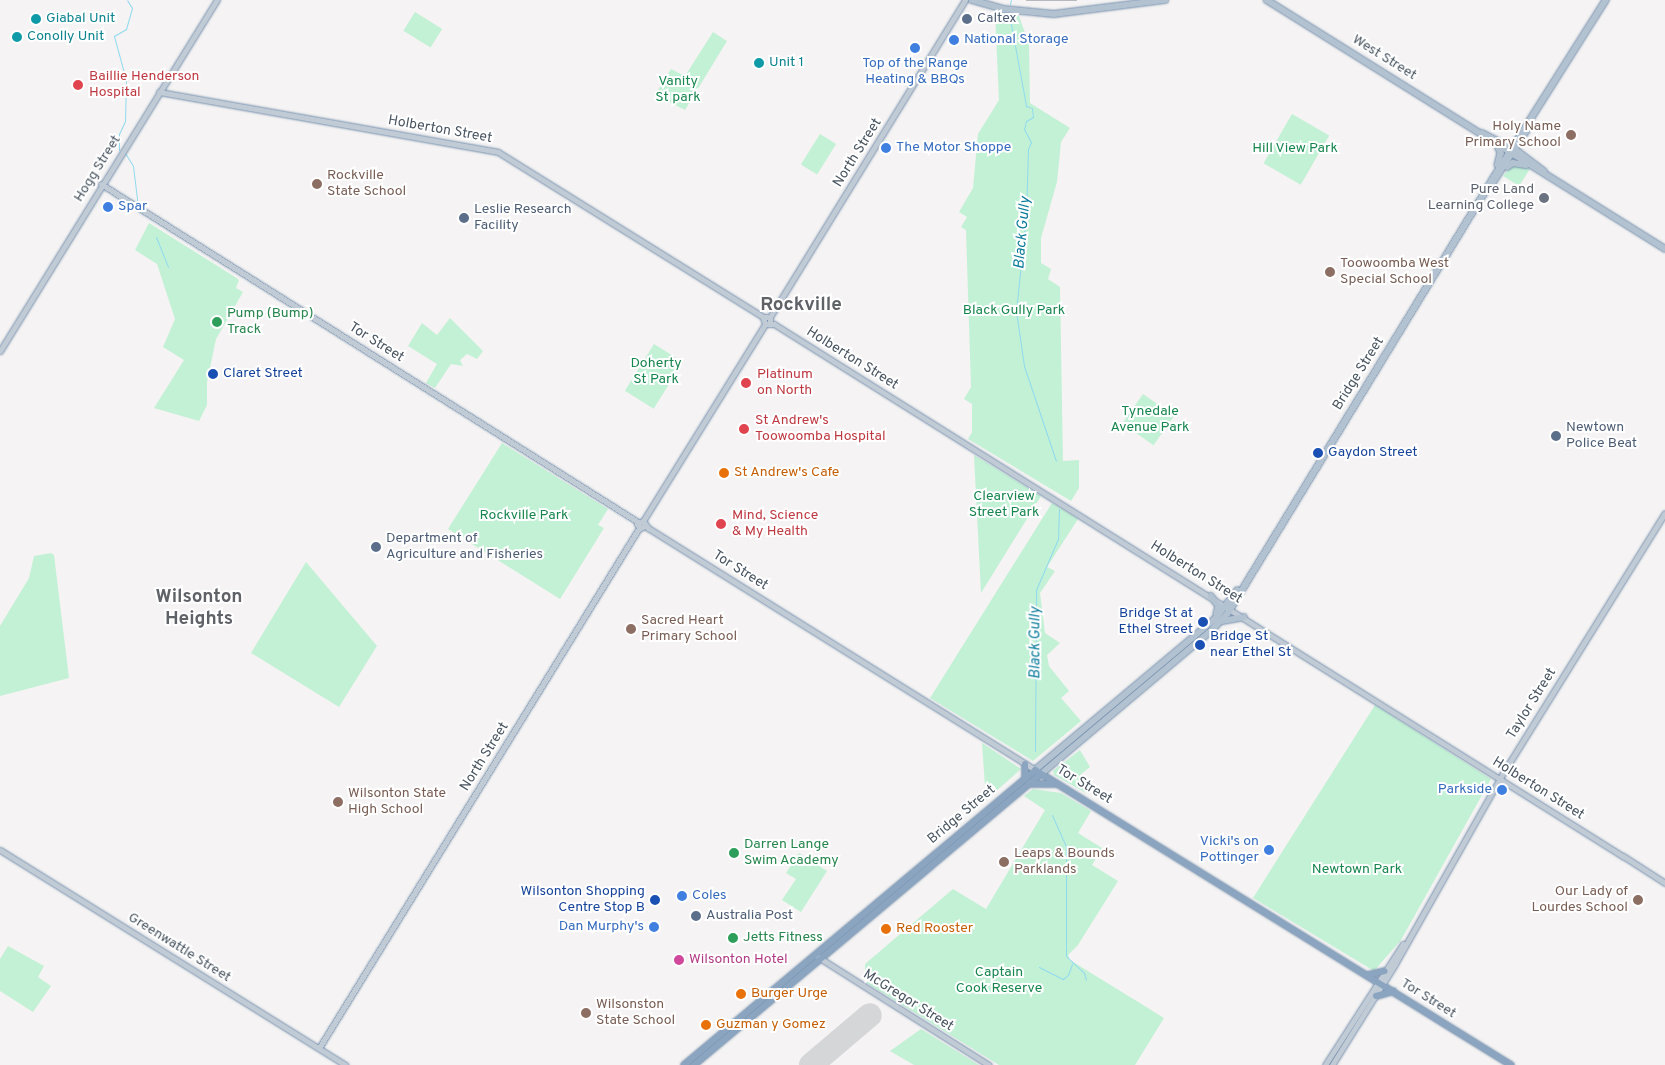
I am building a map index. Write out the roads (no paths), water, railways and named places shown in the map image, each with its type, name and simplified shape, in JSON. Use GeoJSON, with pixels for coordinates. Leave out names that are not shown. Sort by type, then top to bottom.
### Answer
{"type":"FeatureCollection","features":[{"type":"Feature","properties":{"kind":"highway"},"geometry":{"type":"LineString","coordinates":[[1025,764],[1026,782],[1058,784]]}},
{"type":"Feature","properties":{"kind":"highway","name":"Tor Street"},"geometry":{"type":"LineString","coordinates":[[1038,772],[1511,1065]]}},
{"type":"Feature","properties":{"kind":"highway","name":"Bridge Street"},"geometry":{"type":"LineString","coordinates":[[684,1065],[1038,772]]}},
{"type":"Feature","properties":{"kind":"highway","name":"Bridge Street"},"geometry":{"type":"LineString","coordinates":[[694,1065],[821,959],[1026,782]]}},
{"type":"Feature","properties":{"kind":"highway"},"geometry":{"type":"LineString","coordinates":[[1368,975],[1385,971]]}},
{"type":"Feature","properties":{"kind":"highway"},"geometry":{"type":"LineString","coordinates":[[1376,996],[1393,992]]}},
{"type":"Feature","properties":{"kind":"main road"},"geometry":{"type":"LineString","coordinates":[[972,0],[1017,10],[1066,13],[1165,0]]}},
{"type":"Feature","properties":{"kind":"main road"},"geometry":{"type":"LineString","coordinates":[[985,0],[1008,8]]}},
{"type":"Feature","properties":{"kind":"main road","name":"Bridge Street"},"geometry":{"type":"LineString","coordinates":[[1038,772],[1052,765],[1221,622],[1228,607],[1490,186],[1494,176],[1512,151],[1606,0]]}},
{"type":"Feature","properties":{"kind":"main road","name":"West Street"},"geometry":{"type":"LineString","coordinates":[[1269,1],[1512,151],[1665,249]]}},
{"type":"Feature","properties":{"kind":"main road","name":"West Street"},"geometry":{"type":"LineString","coordinates":[[1480,132],[1498,146],[1512,151],[1535,169],[1548,175]]}},
{"type":"Feature","properties":{"kind":"main road"},"geometry":{"type":"LineString","coordinates":[[1494,176],[1501,155],[1498,146]]}},
{"type":"Feature","properties":{"kind":"main road","name":"Bridge Street"},"geometry":{"type":"LineString","coordinates":[[1490,186],[1506,168],[1512,151]]}},
{"type":"Feature","properties":{"kind":"main road"},"geometry":{"type":"LineString","coordinates":[[1506,168],[1514,163],[1535,169]]}},
{"type":"Feature","properties":{"kind":"main road"},"geometry":{"type":"LineString","coordinates":[[1211,596],[1220,606],[1215,618]]}},
{"type":"Feature","properties":{"kind":"main road","name":"Bridge Street"},"geometry":{"type":"LineString","coordinates":[[1038,772],[1228,607]]}},
{"type":"Feature","properties":{"kind":"main road"},"geometry":{"type":"LineString","coordinates":[[1221,622],[1244,616]]}},
{"type":"Feature","properties":{"kind":"main road"},"geometry":{"type":"LineString","coordinates":[[1051,780],[1052,765]]}},
{"type":"Feature","properties":{"kind":"street","name":"Hogg Street"},"geometry":{"type":"LineString","coordinates":[[0,351],[101,184],[217,0]]}},
{"type":"Feature","properties":{"kind":"street","name":"North Street"},"geometry":{"type":"LineString","coordinates":[[319,1048],[965,0]]}},
{"type":"Feature","properties":{"kind":"street","name":"Holberton Street"},"geometry":{"type":"LineString","coordinates":[[159,92],[498,152],[1244,616],[1665,883]]}},
{"type":"Feature","properties":{"kind":"street","name":"Tor Street"},"geometry":{"type":"LineString","coordinates":[[101,184],[1038,772]]}},
{"type":"Feature","properties":{"kind":"street","name":"Taylor Street"},"geometry":{"type":"LineString","coordinates":[[1325,1065],[1410,936],[1500,778],[1665,513]]}},
{"type":"Feature","properties":{"kind":"street","name":"Greenwattle Street"},"geometry":{"type":"LineString","coordinates":[[0,850],[346,1065]]}},
{"type":"Feature","properties":{"kind":"street","name":"Taylor Street"},"geometry":{"type":"LineString","coordinates":[[1332,1065],[1376,996],[1385,971],[1410,936]]}},
{"type":"Feature","properties":{"kind":"street","name":"McGregor Street"},"geometry":{"type":"LineString","coordinates":[[815,955],[989,1065]]}},
{"type":"Feature","properties":{"kind":"waterway"},"geometry":{"type":"LineString","coordinates":[[119,150],[119,134],[125,121],[126,80],[114,36],[126,29],[132,8],[127,0]]}},
{"type":"Feature","properties":{"kind":"waterway","name":"Black Gully"},"geometry":{"type":"LineString","coordinates":[[1010,4],[1011,0]]}},
{"type":"Feature","properties":{"kind":"waterway","name":"Black Gully"},"geometry":{"type":"LineString","coordinates":[[1009,13],[1026,106],[1032,108],[1033,117],[1026,121],[1024,129],[1031,142],[1028,149],[1026,216],[1016,311],[1024,366],[1056,461]]}},
{"type":"Feature","properties":{"kind":"waterway"},"geometry":{"type":"LineString","coordinates":[[125,153],[133,166],[137,201]]}},
{"type":"Feature","properties":{"kind":"waterway"},"geometry":{"type":"LineString","coordinates":[[156,237],[168,267]]}},
{"type":"Feature","properties":{"kind":"waterway","name":"Black Gully"},"geometry":{"type":"LineString","coordinates":[[1035,751],[1036,590],[1058,539],[1059,509]]}},
{"type":"Feature","properties":{"kind":"waterway"},"geometry":{"type":"LineString","coordinates":[[1052,815],[1066,847],[1066,956],[1084,973],[1086,980]]}},
{"type":"Feature","properties":{"kind":"waterway"},"geometry":{"type":"LineString","coordinates":[[1039,967],[1063,979],[1068,975],[1072,964]]}},
{"type":"Feature","properties":{"kind":"railway"},"geometry":{"type":"LineString","coordinates":[[1026,0],[1076,0]]}},
{"type":"Feature","properties":{"kind":"place","name":"Giabal Unit"},"geometry":{"type":"Point","coordinates":[36,19]}},
{"type":"Feature","properties":{"kind":"place","name":"Caltex"},"geometry":{"type":"Point","coordinates":[967,19]}},
{"type":"Feature","properties":{"kind":"place","name":"Conolly Unit"},"geometry":{"type":"Point","coordinates":[17,37]}},
{"type":"Feature","properties":{"kind":"place","name":"National Storage"},"geometry":{"type":"Point","coordinates":[954,40]}},
{"type":"Feature","properties":{"kind":"place","name":"Top of the Range Heating & BBQs"},"geometry":{"type":"Point","coordinates":[915,48]}},
{"type":"Feature","properties":{"kind":"place","name":"Unit 1"},"geometry":{"type":"Point","coordinates":[759,63]}},
{"type":"Feature","properties":{"kind":"place","name":"Baillie Henderson Hospital"},"geometry":{"type":"Point","coordinates":[78,85]}},
{"type":"Feature","properties":{"kind":"place","name":"Holy Name Primary School"},"geometry":{"type":"Point","coordinates":[1571,135]}},
{"type":"Feature","properties":{"kind":"place","name":"The Motor Shoppe"},"geometry":{"type":"Point","coordinates":[886,148]}},
{"type":"Feature","properties":{"kind":"place","name":"Rockville State School"},"geometry":{"type":"Point","coordinates":[317,184]}},
{"type":"Feature","properties":{"kind":"place","name":"Pure Land Learning College"},"geometry":{"type":"Point","coordinates":[1544,198]}},
{"type":"Feature","properties":{"kind":"place","name":"Spar"},"geometry":{"type":"Point","coordinates":[108,207]}},
{"type":"Feature","properties":{"kind":"place","name":"Leslie Research Facility"},"geometry":{"type":"Point","coordinates":[464,218]}},
{"type":"Feature","properties":{"kind":"place","name":"Toowoomba West Special School"},"geometry":{"type":"Point","coordinates":[1330,272]}},
{"type":"Feature","properties":{"kind":"place","name":"Pump (Bump) Track"},"geometry":{"type":"Point","coordinates":[217,322]}},
{"type":"Feature","properties":{"kind":"place","name":"Claret Street"},"geometry":{"type":"Point","coordinates":[213,374]}},
{"type":"Feature","properties":{"kind":"place","name":"Platinum on North"},"geometry":{"type":"Point","coordinates":[746,383]}},
{"type":"Feature","properties":{"kind":"place","name":"St Andrew's Toowoomba Hospital"},"geometry":{"type":"Point","coordinates":[744,429]}},
{"type":"Feature","properties":{"kind":"place","name":"Newtown Police Beat"},"geometry":{"type":"Point","coordinates":[1556,436]}},
{"type":"Feature","properties":{"kind":"place","name":"Gaydon Street"},"geometry":{"type":"Point","coordinates":[1318,453]}},
{"type":"Feature","properties":{"kind":"place","name":"St Andrew's Cafe"},"geometry":{"type":"Point","coordinates":[724,473]}},
{"type":"Feature","properties":{"kind":"place","name":"Mind, Science & My Health"},"geometry":{"type":"Point","coordinates":[721,524]}},
{"type":"Feature","properties":{"kind":"place","name":"Department of Agriculture and Fisheries"},"geometry":{"type":"Point","coordinates":[376,547]}},
{"type":"Feature","properties":{"kind":"place","name":"Bridge St at Ethel Street"},"geometry":{"type":"Point","coordinates":[1203,622]}},
{"type":"Feature","properties":{"kind":"place","name":"Sacred Heart Primary School"},"geometry":{"type":"Point","coordinates":[631,629]}},
{"type":"Feature","properties":{"kind":"place","name":"Bridge St near Ethel St"},"geometry":{"type":"Point","coordinates":[1200,645]}},
{"type":"Feature","properties":{"kind":"place","name":"Parkside"},"geometry":{"type":"Point","coordinates":[1502,790]}},
{"type":"Feature","properties":{"kind":"place","name":"Wilsonton State High School"},"geometry":{"type":"Point","coordinates":[338,802]}},
{"type":"Feature","properties":{"kind":"place","name":"Vicki's on Pottinger"},"geometry":{"type":"Point","coordinates":[1269,850]}},
{"type":"Feature","properties":{"kind":"place","name":"Darren Lange Swim Academy"},"geometry":{"type":"Point","coordinates":[734,853]}},
{"type":"Feature","properties":{"kind":"place","name":"Leaps & Bounds Parklands"},"geometry":{"type":"Point","coordinates":[1004,862]}},
{"type":"Feature","properties":{"kind":"place","name":"Coles"},"geometry":{"type":"Point","coordinates":[682,896]}},
{"type":"Feature","properties":{"kind":"place","name":"Wilsonton Shopping Centre Stop B"},"geometry":{"type":"Point","coordinates":[655,900]}},
{"type":"Feature","properties":{"kind":"place","name":"Our Lady of Lourdes School"},"geometry":{"type":"Point","coordinates":[1638,900]}},
{"type":"Feature","properties":{"kind":"place","name":"Australia Post"},"geometry":{"type":"Point","coordinates":[696,916]}},
{"type":"Feature","properties":{"kind":"place","name":"Dan Murphy's"},"geometry":{"type":"Point","coordinates":[654,927]}},
{"type":"Feature","properties":{"kind":"place","name":"Red Rooster"},"geometry":{"type":"Point","coordinates":[886,929]}},
{"type":"Feature","properties":{"kind":"place","name":"Jetts Fitness"},"geometry":{"type":"Point","coordinates":[733,938]}},
{"type":"Feature","properties":{"kind":"place","name":"Wilsonton Hotel"},"geometry":{"type":"Point","coordinates":[679,960]}},
{"type":"Feature","properties":{"kind":"place","name":"Burger Urge"},"geometry":{"type":"Point","coordinates":[741,994]}},
{"type":"Feature","properties":{"kind":"place","name":"Wilsonston State School"},"geometry":{"type":"Point","coordinates":[586,1013]}},
{"type":"Feature","properties":{"kind":"place","name":"Guzman y Gomez"},"geometry":{"type":"Point","coordinates":[706,1025]}},
{"type":"Feature","properties":{"kind":"district","name":"Rockville"},"geometry":{"type":"Point","coordinates":[801,306]}},
{"type":"Feature","properties":{"kind":"district","name":"Wilsonton Heights"},"geometry":{"type":"Point","coordinates":[199,609]}},
{"type":"Feature","properties":{"kind":"park label","name":"Vanity St park"},"geometry":{"type":"Point","coordinates":[678,90]}},
{"type":"Feature","properties":{"kind":"park label","name":"Hill View Park"},"geometry":{"type":"Point","coordinates":[1295,149]}},
{"type":"Feature","properties":{"kind":"park label","name":"Black Gully Park"},"geometry":{"type":"Point","coordinates":[1014,311]}},
{"type":"Feature","properties":{"kind":"park label","name":"Doherty St Park"},"geometry":{"type":"Point","coordinates":[656,372]}},
{"type":"Feature","properties":{"kind":"park label","name":"Tynedale Avenue Park"},"geometry":{"type":"Point","coordinates":[1150,420]}},
{"type":"Feature","properties":{"kind":"park label","name":"Clearview Street Park"},"geometry":{"type":"Point","coordinates":[1004,506]}},
{"type":"Feature","properties":{"kind":"park label","name":"Rockville Park"},"geometry":{"type":"Point","coordinates":[524,516]}},
{"type":"Feature","properties":{"kind":"park label","name":"Newtown Park"},"geometry":{"type":"Point","coordinates":[1357,870]}},
{"type":"Feature","properties":{"kind":"park label","name":"Captain Cook Reserve"},"geometry":{"type":"Point","coordinates":[999,982]}}]}
